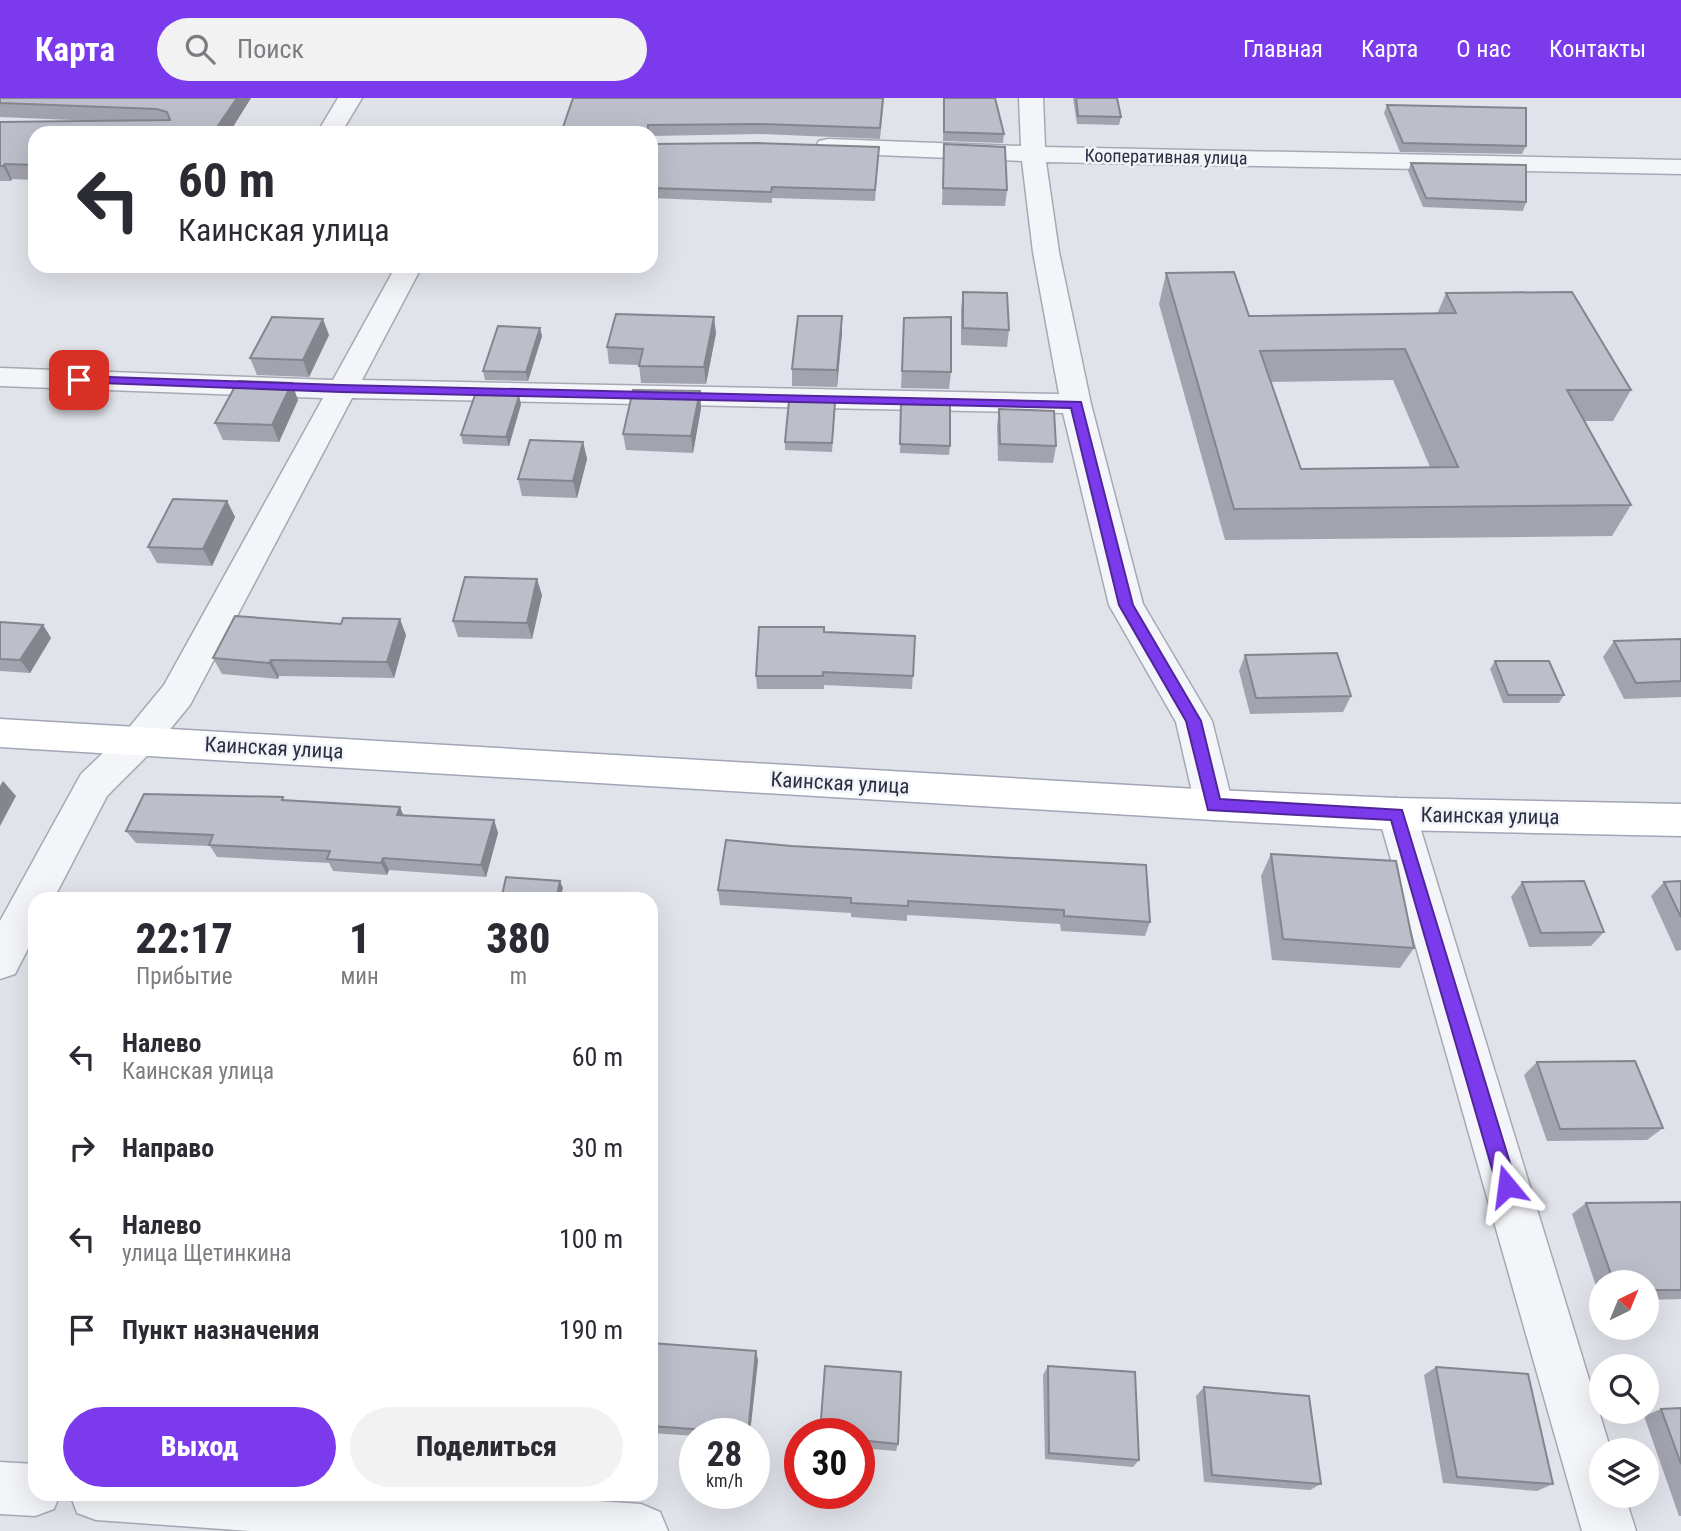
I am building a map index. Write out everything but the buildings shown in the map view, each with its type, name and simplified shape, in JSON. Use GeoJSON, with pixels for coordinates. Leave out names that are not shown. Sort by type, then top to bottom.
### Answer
{"type":"FeatureCollection","features":[{"type":"Feature","properties":{"kind":"main road","name":"Каинская улица"},"geometry":{"type":"LineString","coordinates":[[0,733],[1214,805],[1397,814],[1681,820]]}},
{"type":"Feature","properties":{"kind":"street"},"geometry":{"type":"LineString","coordinates":[[333,126],[350,98]]}},
{"type":"Feature","properties":{"kind":"street"},"geometry":{"type":"LineString","coordinates":[[1031,98],[1033,154],[1046,252],[1076,404],[1126,605],[1194,721],[1214,805]]}},
{"type":"Feature","properties":{"kind":"street","name":"Кооперативная улица"},"geometry":{"type":"LineString","coordinates":[[800,145],[1033,154],[1681,167]]}},
{"type":"Feature","properties":{"kind":"street"},"geometry":{"type":"LineString","coordinates":[[37,892],[94,785],[140,740],[177,695],[404,273]]}},
{"type":"Feature","properties":{"kind":"street"},"geometry":{"type":"LineString","coordinates":[[0,377],[341,389],[1076,404]]}},
{"type":"Feature","properties":{"kind":"street"},"geometry":{"type":"LineString","coordinates":[[1397,814],[1609,1531]]}},
{"type":"Feature","properties":{"kind":"street"},"geometry":{"type":"LineString","coordinates":[[0,961],[28,909]]}},
{"type":"Feature","properties":{"kind":"street"},"geometry":{"type":"LineString","coordinates":[[0,1488],[28,1490]]}},
{"type":"Feature","properties":{"kind":"street"},"geometry":{"type":"LineString","coordinates":[[199,1501],[641,1531]]}},
{"type":"Feature","properties":{"kind":"route"},"geometry":{"type":"LineString","coordinates":[[79,380],[341,389],[1076,404],[1126,605],[1194,721],[1214,805],[1397,814],[1507,1186]]}}]}
